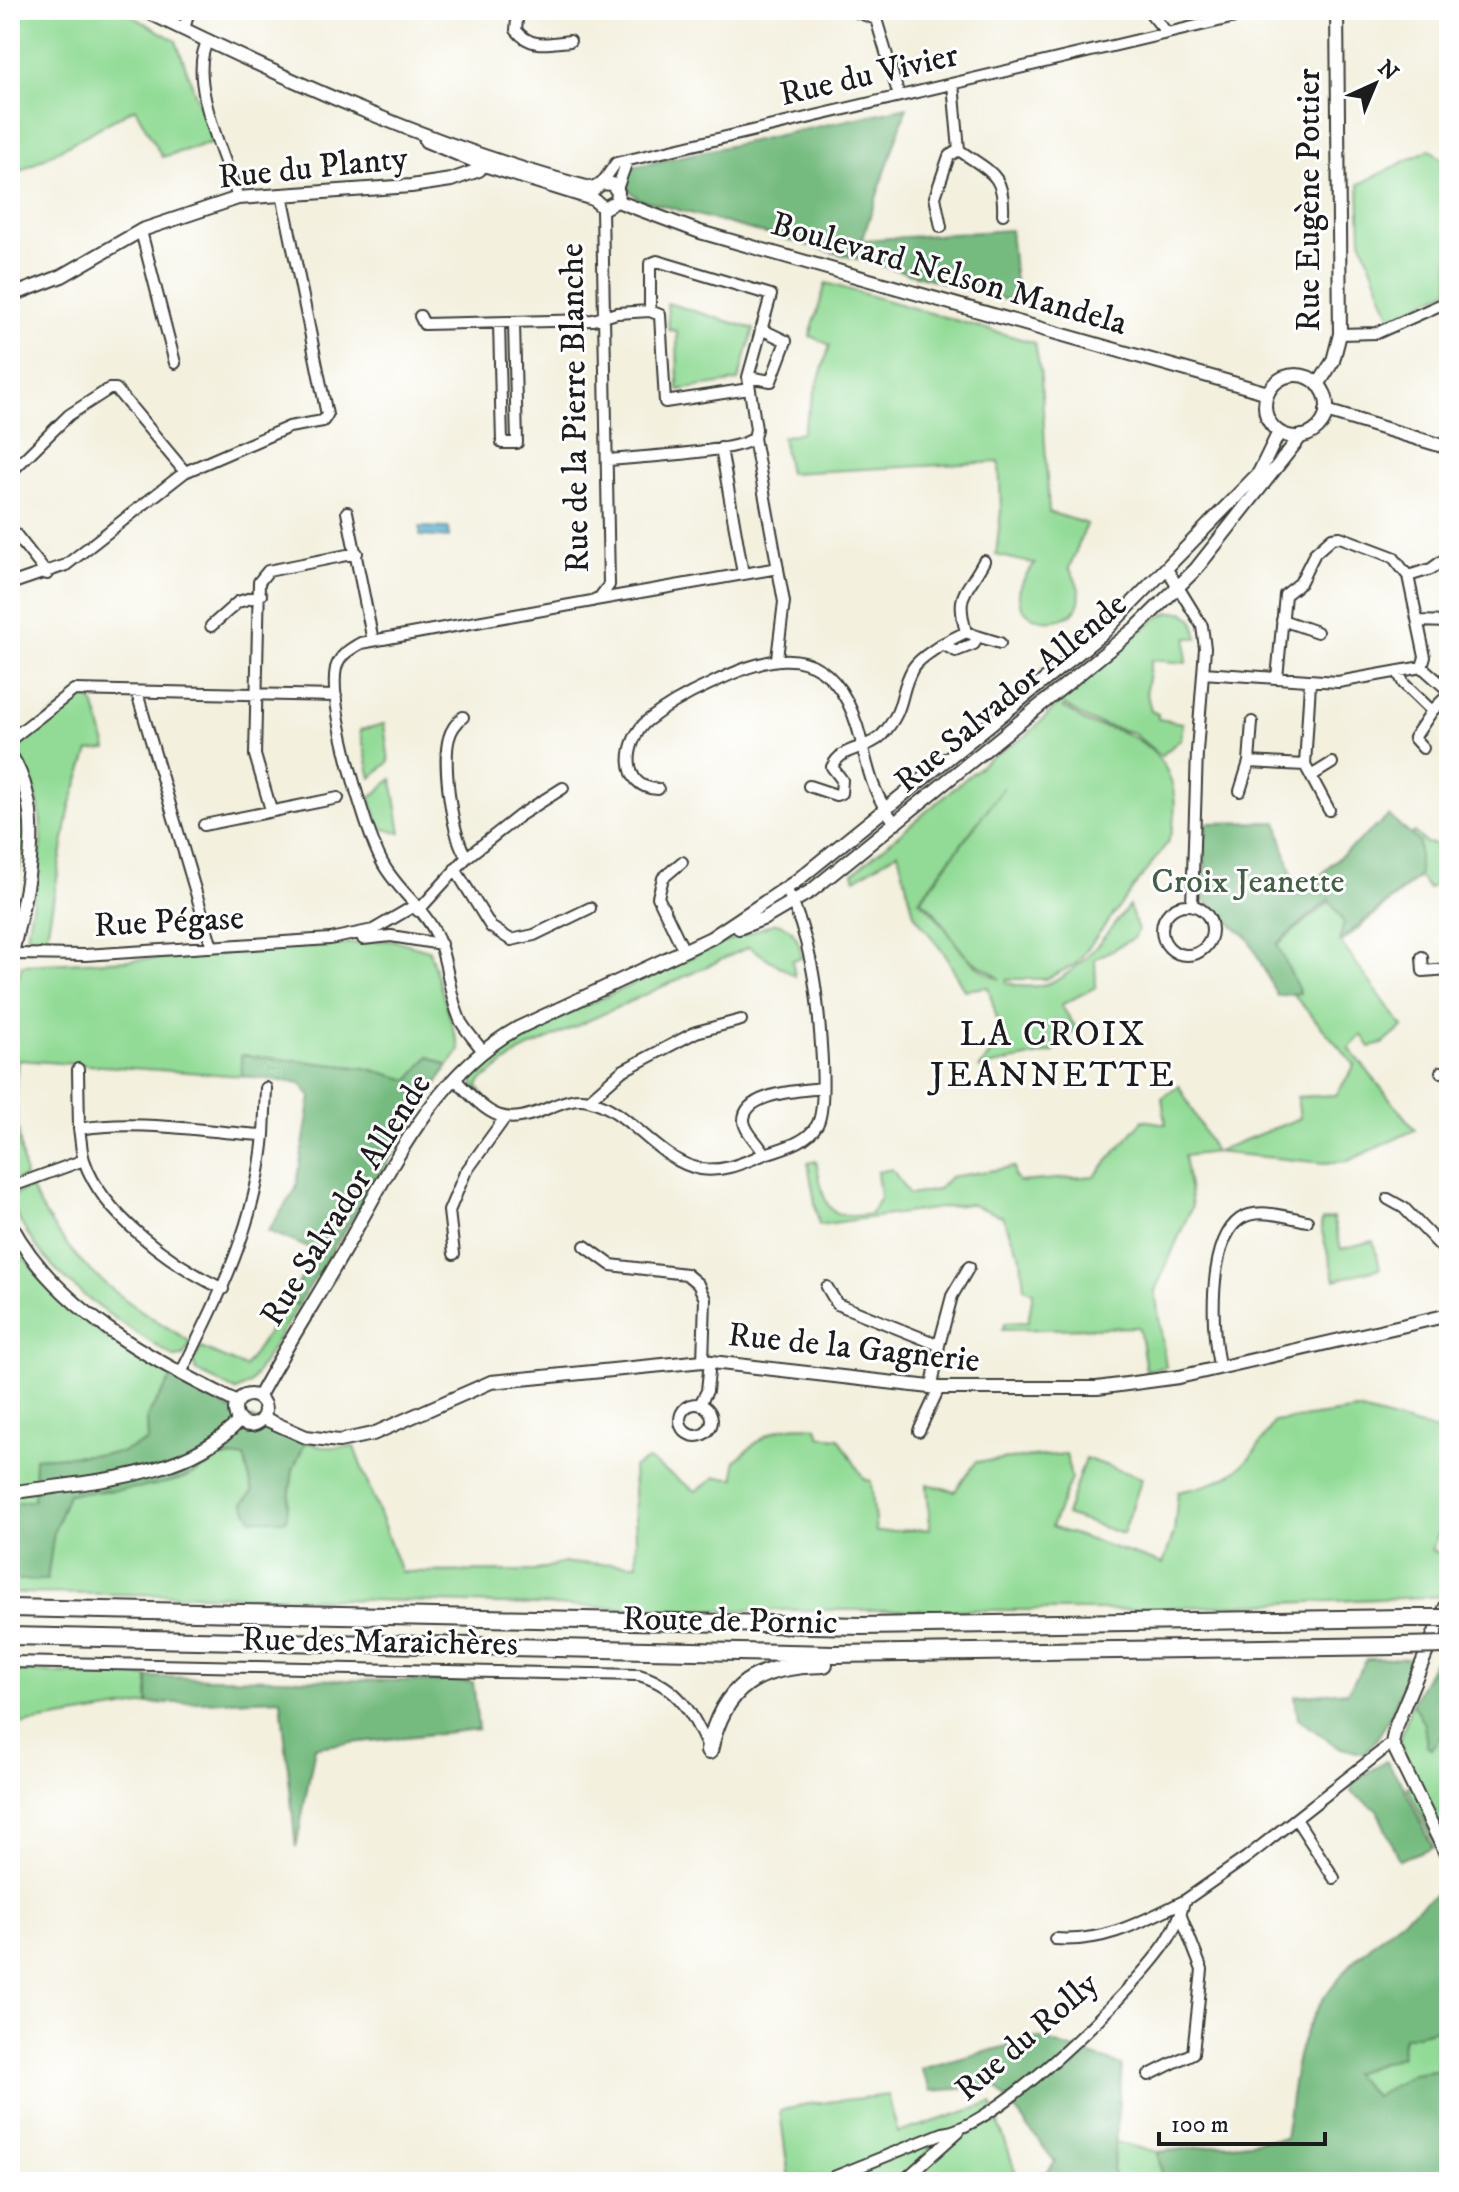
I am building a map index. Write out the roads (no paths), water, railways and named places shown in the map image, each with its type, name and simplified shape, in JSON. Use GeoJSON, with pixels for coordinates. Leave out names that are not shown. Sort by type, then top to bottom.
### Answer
{"type":"FeatureCollection","features":[{"type":"Feature","properties":{"kind":"highway","name":"Route de Pornic"},"geometry":{"type":"LineString","coordinates":[[10,1608],[849,1626],[1449,1618]]}},
{"type":"Feature","properties":{"kind":"highway","name":"Route de Pornic"},"geometry":{"type":"LineString","coordinates":[[10,1636],[878,1654],[1449,1645]]}},
{"type":"Feature","properties":{"kind":"highway"},"geometry":{"type":"LineString","coordinates":[[709,1751],[723,1706],[741,1687],[764,1671],[793,1665],[857,1663],[878,1654]]}},
{"type":"Feature","properties":{"kind":"street","name":"Boulevard Nelson Mandela"},"geometry":{"type":"LineString","coordinates":[[144,10],[366,111],[486,161],[598,195],[617,195],[700,232],[1268,393]]}},
{"type":"Feature","properties":{"kind":"street"},"geometry":{"type":"LineString","coordinates":[[184,30],[189,10]]}},
{"type":"Feature","properties":{"kind":"street"},"geometry":{"type":"LineString","coordinates":[[518,10],[516,30],[525,42],[570,41]]}},
{"type":"Feature","properties":{"kind":"street"},"geometry":{"type":"LineString","coordinates":[[851,10],[879,14],[899,96]]}},
{"type":"Feature","properties":{"kind":"street"},"geometry":{"type":"LineString","coordinates":[[1148,10],[1167,33]]}},
{"type":"Feature","properties":{"kind":"street","name":"Rue du Vivier"},"geometry":{"type":"LineString","coordinates":[[598,195],[611,167],[627,161],[1265,10]]}},
{"type":"Feature","properties":{"kind":"street","name":"Rue Eugène Pottier"},"geometry":{"type":"LineString","coordinates":[[1318,385],[1333,361],[1340,334],[1337,10]]}},
{"type":"Feature","properties":{"kind":"street"},"geometry":{"type":"LineString","coordinates":[[208,40],[203,50],[202,78],[206,102],[238,198]]}},
{"type":"Feature","properties":{"kind":"street"},"geometry":{"type":"LineString","coordinates":[[953,84],[959,150],[1000,179],[1004,191],[1003,214]]}},
{"type":"Feature","properties":{"kind":"street"},"geometry":{"type":"LineString","coordinates":[[941,227],[935,197],[949,156],[959,150]]}},
{"type":"Feature","properties":{"kind":"street","name":"Rue du Planty"},"geometry":{"type":"LineString","coordinates":[[10,296],[62,276],[141,231],[238,198],[433,184],[467,175],[486,161]]}},
{"type":"Feature","properties":{"kind":"street"},"geometry":{"type":"LineString","coordinates":[[598,195],[617,195],[627,161]]}},
{"type":"Feature","properties":{"kind":"street"},"geometry":{"type":"LineString","coordinates":[[10,584],[47,574],[66,565],[185,472],[289,427],[323,421],[327,415],[282,194]]}},
{"type":"Feature","properties":{"kind":"street","name":"Rue de la Pierre Blanche"},"geometry":{"type":"LineString","coordinates":[[441,944],[389,874],[368,830],[336,696],[337,667],[341,656],[361,643],[592,601],[600,597],[611,579],[598,195]]}},
{"type":"Feature","properties":{"kind":"street"},"geometry":{"type":"LineString","coordinates":[[141,231],[175,363]]}},
{"type":"Feature","properties":{"kind":"street"},"geometry":{"type":"LineString","coordinates":[[650,311],[650,264],[657,261],[771,295],[748,383],[756,429],[754,438],[784,602],[777,658]]}},
{"type":"Feature","properties":{"kind":"street"},"geometry":{"type":"LineString","coordinates":[[1340,334],[1377,333],[1449,301]]}},
{"type":"Feature","properties":{"kind":"street"},"geometry":{"type":"LineString","coordinates":[[420,316],[424,324],[514,323],[650,311],[660,315],[665,402],[748,383],[771,381],[786,341],[761,329]]}},
{"type":"Feature","properties":{"kind":"street"},"geometry":{"type":"LineString","coordinates":[[499,323],[502,443],[517,443],[514,323]]}},
{"type":"Feature","properties":{"kind":"street"},"geometry":{"type":"LineString","coordinates":[[1291,376],[1306,377],[1318,385],[1325,398],[1326,411],[1318,427],[1301,436],[1279,432],[1266,415],[1268,393],[1277,382],[1291,376]]}},
{"type":"Feature","properties":{"kind":"street"},"geometry":{"type":"LineString","coordinates":[[10,473],[69,415],[109,389],[116,389],[185,472]]}},
{"type":"Feature","properties":{"kind":"street"},"geometry":{"type":"LineString","coordinates":[[1326,411],[1449,448]]}},
{"type":"Feature","properties":{"kind":"street","name":"Rue Salvador Allende"},"geometry":{"type":"LineString","coordinates":[[711,938],[762,907],[1103,633],[1259,473],[1279,432]]}},
{"type":"Feature","properties":{"kind":"street","name":"Rue Salvador Allende"},"geometry":{"type":"LineString","coordinates":[[258,1398],[430,1108],[483,1051],[518,1028],[711,938],[765,918],[793,902],[896,824],[1137,627],[1179,587],[1301,436]]}},
{"type":"Feature","properties":{"kind":"street"},"geometry":{"type":"LineString","coordinates":[[608,460],[721,448],[745,444],[754,438]]}},
{"type":"Feature","properties":{"kind":"street"},"geometry":{"type":"LineString","coordinates":[[721,448],[743,574]]}},
{"type":"Feature","properties":{"kind":"street"},"geometry":{"type":"LineString","coordinates":[[347,512],[373,641]]}},
{"type":"Feature","properties":{"kind":"street"},"geometry":{"type":"LineString","coordinates":[[10,527],[47,574]]}},
{"type":"Feature","properties":{"kind":"street"},"geometry":{"type":"LineString","coordinates":[[1277,678],[1285,595],[1300,583],[1315,553],[1332,538],[1340,537],[1393,557],[1408,576],[1425,657],[1422,667]]}},
{"type":"Feature","properties":{"kind":"street"},"geometry":{"type":"LineString","coordinates":[[271,810],[255,755],[259,582],[268,571],[357,553]]}},
{"type":"Feature","properties":{"kind":"street"},"geometry":{"type":"LineString","coordinates":[[1408,576],[1431,569],[1445,559]]}},
{"type":"Feature","properties":{"kind":"street"},"geometry":{"type":"LineString","coordinates":[[972,634],[959,606],[984,561]]}},
{"type":"Feature","properties":{"kind":"street"},"geometry":{"type":"LineString","coordinates":[[592,601],[778,568]]}},
{"type":"Feature","properties":{"kind":"street"},"geometry":{"type":"LineString","coordinates":[[1167,569],[1202,626],[1203,673],[1192,905]]}},
{"type":"Feature","properties":{"kind":"street"},"geometry":{"type":"LineString","coordinates":[[211,626],[238,602],[261,595]]}},
{"type":"Feature","properties":{"kind":"street"},"geometry":{"type":"LineString","coordinates":[[1282,620],[1317,632]]}},
{"type":"Feature","properties":{"kind":"street"},"geometry":{"type":"LineString","coordinates":[[1418,621],[1449,622]]}},
{"type":"Feature","properties":{"kind":"street"},"geometry":{"type":"LineString","coordinates":[[809,786],[836,795],[841,793],[842,780],[832,767],[834,762],[842,753],[873,744],[897,717],[913,668],[942,644],[972,634],[1000,643]]}},
{"type":"Feature","properties":{"kind":"street"},"geometry":{"type":"LineString","coordinates":[[658,789],[639,784],[628,761],[639,730],[682,698],[745,667],[777,658],[814,666],[837,686],[847,702],[871,785],[896,824]]}},
{"type":"Feature","properties":{"kind":"street"},"geometry":{"type":"LineString","coordinates":[[1203,673],[1310,683],[1422,667]]}},
{"type":"Feature","properties":{"kind":"street"},"geometry":{"type":"LineString","coordinates":[[1422,667],[1449,693],[1414,738],[1423,748]]}},
{"type":"Feature","properties":{"kind":"street"},"geometry":{"type":"LineString","coordinates":[[1398,672],[1404,684],[1432,711]]}},
{"type":"Feature","properties":{"kind":"street"},"geometry":{"type":"LineString","coordinates":[[1310,683],[1305,765],[1329,810]]}},
{"type":"Feature","properties":{"kind":"street"},"geometry":{"type":"LineString","coordinates":[[10,740],[74,690],[336,696]]}},
{"type":"Feature","properties":{"kind":"street"},"geometry":{"type":"LineString","coordinates":[[137,693],[212,947]]}},
{"type":"Feature","properties":{"kind":"street"},"geometry":{"type":"LineString","coordinates":[[463,717],[449,735],[446,756],[457,833],[467,857]]}},
{"type":"Feature","properties":{"kind":"street"},"geometry":{"type":"LineString","coordinates":[[1240,791],[1249,762],[1252,722]]}},
{"type":"Feature","properties":{"kind":"street"},"geometry":{"type":"LineString","coordinates":[[10,754],[28,790],[33,822],[11,958]]}},
{"type":"Feature","properties":{"kind":"street"},"geometry":{"type":"LineString","coordinates":[[1249,762],[1305,765]]}},
{"type":"Feature","properties":{"kind":"street"},"geometry":{"type":"LineString","coordinates":[[1311,776],[1332,763]]}},
{"type":"Feature","properties":{"kind":"street","name":"Rue Pégase"},"geometry":{"type":"LineString","coordinates":[[11,958],[330,939],[373,930],[416,909],[467,857],[519,816],[563,788]]}},
{"type":"Feature","properties":{"kind":"street"},"geometry":{"type":"LineString","coordinates":[[204,825],[338,798]]}},
{"type":"Feature","properties":{"kind":"street"},"geometry":{"type":"LineString","coordinates":[[682,862],[663,878],[658,897],[684,951]]}},
{"type":"Feature","properties":{"kind":"street"},"geometry":{"type":"LineString","coordinates":[[455,869],[491,927],[511,940],[534,935],[590,908]]}},
{"type":"Feature","properties":{"kind":"street"},"geometry":{"type":"LineString","coordinates":[[589,1100],[694,1167],[720,1170],[800,1141],[813,1130],[822,1115],[822,1088],[811,963],[786,888]]}},
{"type":"Feature","properties":{"kind":"street"},"geometry":{"type":"LineString","coordinates":[[1192,905],[1208,916],[1213,932],[1204,950],[1185,956],[1167,946],[1162,927],[1172,909],[1192,905]]}},
{"type":"Feature","properties":{"kind":"street","name":"Rue Pégase"},"geometry":{"type":"LineString","coordinates":[[330,939],[345,941],[391,936],[441,944]]}},
{"type":"Feature","properties":{"kind":"street"},"geometry":{"type":"LineString","coordinates":[[441,944],[460,1020],[483,1051]]}},
{"type":"Feature","properties":{"kind":"street"},"geometry":{"type":"LineString","coordinates":[[1422,957],[1423,971],[1449,969]]}},
{"type":"Feature","properties":{"kind":"street"},"geometry":{"type":"LineString","coordinates":[[455,1079],[488,1112],[504,1119],[525,1118],[563,1102],[589,1100],[622,1071],[696,1032],[741,1020]]}},
{"type":"Feature","properties":{"kind":"street"},"geometry":{"type":"LineString","coordinates":[[78,1069],[79,1129],[84,1160],[99,1188],[130,1228],[223,1289]]}},
{"type":"Feature","properties":{"kind":"street"},"geometry":{"type":"LineString","coordinates":[[181,1373],[223,1289],[260,1183],[266,1088]]}},
{"type":"Feature","properties":{"kind":"street"},"geometry":{"type":"LineString","coordinates":[[764,1154],[746,1127],[744,1120],[749,1107],[764,1097],[822,1088]]}},
{"type":"Feature","properties":{"kind":"street"},"geometry":{"type":"LineString","coordinates":[[454,1254],[449,1211],[465,1173],[504,1119]]}},
{"type":"Feature","properties":{"kind":"street"},"geometry":{"type":"LineString","coordinates":[[79,1129],[107,1125],[264,1135]]}},
{"type":"Feature","properties":{"kind":"street"},"geometry":{"type":"LineString","coordinates":[[10,1187],[84,1160]]}},
{"type":"Feature","properties":{"kind":"street"},"geometry":{"type":"LineString","coordinates":[[1388,1199],[1404,1208],[1449,1255]]}},
{"type":"Feature","properties":{"kind":"street"},"geometry":{"type":"LineString","coordinates":[[1220,1368],[1213,1336],[1212,1296],[1222,1251],[1235,1225],[1242,1218],[1266,1213],[1307,1221]]}},
{"type":"Feature","properties":{"kind":"street"},"geometry":{"type":"LineString","coordinates":[[10,1223],[53,1283],[112,1330],[181,1373],[237,1402]]}},
{"type":"Feature","properties":{"kind":"street"},"geometry":{"type":"LineString","coordinates":[[585,1246],[611,1265],[686,1274],[698,1284],[705,1299],[707,1391],[700,1404]]}},
{"type":"Feature","properties":{"kind":"street"},"geometry":{"type":"LineString","coordinates":[[919,1431],[936,1387],[939,1345],[952,1296],[969,1267]]}},
{"type":"Feature","properties":{"kind":"street"},"geometry":{"type":"LineString","coordinates":[[827,1287],[837,1304],[939,1345]]}},
{"type":"Feature","properties":{"kind":"street","name":"Rue de la Gagnerie"},"geometry":{"type":"LineString","coordinates":[[263,1418],[306,1437],[339,1441],[373,1434],[491,1382],[706,1361],[936,1387],[1097,1388],[1220,1368],[1449,1315]]}},
{"type":"Feature","properties":{"kind":"street"},"geometry":{"type":"LineString","coordinates":[[245,1396],[258,1398],[264,1405],[263,1418],[252,1425],[239,1421],[235,1414],[237,1402],[245,1396]]}},
{"type":"Feature","properties":{"kind":"street"},"geometry":{"type":"LineString","coordinates":[[10,1493],[108,1477],[179,1461],[229,1432],[239,1421]]}},
{"type":"Feature","properties":{"kind":"street"},"geometry":{"type":"LineString","coordinates":[[1449,1599],[1392,1743],[1449,1860]]}},
{"type":"Feature","properties":{"kind":"street","name":"Rue des Maraichères"},"geometry":{"type":"LineString","coordinates":[[10,1662],[639,1675],[667,1686],[683,1700],[709,1751]]}},
{"type":"Feature","properties":{"kind":"street","name":"Rue du Rolly"},"geometry":{"type":"LineString","coordinates":[[1055,1939],[1079,1941],[1106,1937],[1184,1901],[1296,1819],[1392,1743]]}},
{"type":"Feature","properties":{"kind":"street"},"geometry":{"type":"LineString","coordinates":[[1296,1819],[1334,1878]]}},
{"type":"Feature","properties":{"kind":"street","name":"Rue du Rolly"},"geometry":{"type":"LineString","coordinates":[[834,2177],[943,2133],[959,2131],[996,2107],[1073,2044],[1157,1955],[1181,1916],[1184,1901]]}},
{"type":"Feature","properties":{"kind":"street"},"geometry":{"type":"LineString","coordinates":[[1149,2075],[1193,2053],[1202,1970],[1181,1916]]}},
{"type":"Feature","properties":{"kind":"street"},"geometry":{"type":"LineString","coordinates":[[902,2182],[959,2131]]}},
{"type":"Feature","properties":{"kind":"water"},"geometry":{"type":"Polygon","coordinates":[[[420,527],[449,528],[449,538],[420,536],[420,527]]]}},
{"type":"Feature","properties":{"kind":"district","name":"LA CROIX JEANNETTE"},"geometry":{"type":"Point","coordinates":[1053,1054]}},
{"type":"Feature","properties":{"kind":"park label","name":"Croix Jeanette"},"geometry":{"type":"Point","coordinates":[1248,882]}}]}
